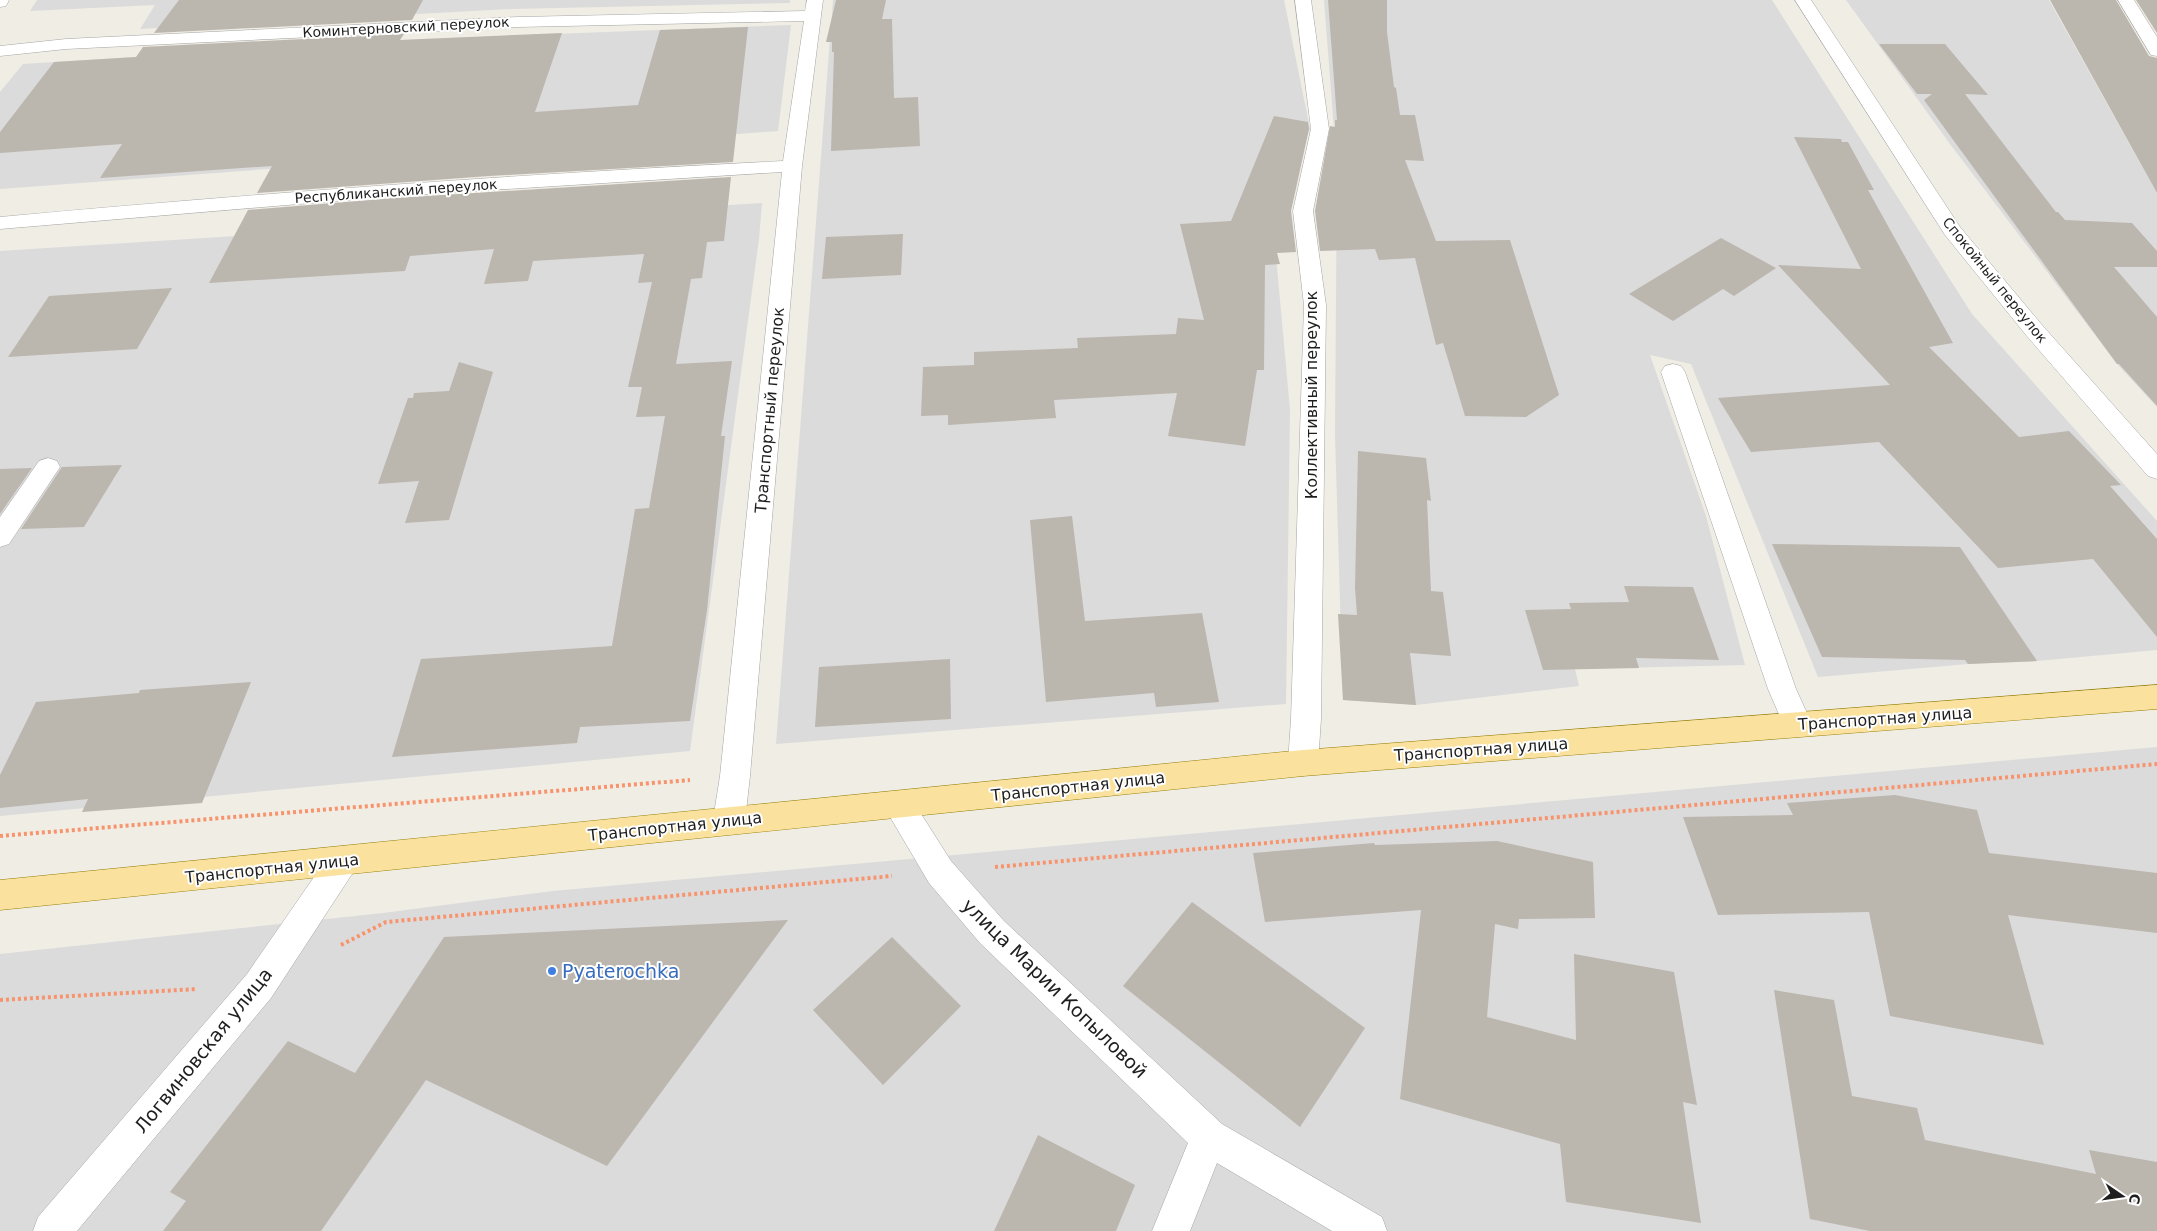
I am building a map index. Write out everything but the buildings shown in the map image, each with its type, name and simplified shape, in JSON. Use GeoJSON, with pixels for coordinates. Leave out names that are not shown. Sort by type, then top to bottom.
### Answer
{"type":"FeatureCollection","features":[{"type":"Feature","properties":{"kind":"main road","name":"Транспортная улица"},"geometry":{"type":"LineString","coordinates":[[0,895],[1303,762],[2157,697]]}},
{"type":"Feature","properties":{"kind":"street","name":"Коллективный переулок"},"geometry":{"type":"LineString","coordinates":[[1303,0],[1320,129],[1303,212],[1315,305],[1306,719],[1303,762]]}},
{"type":"Feature","properties":{"kind":"street","name":"Спокойный переулок"},"geometry":{"type":"LineString","coordinates":[[1803,0],[1952,231],[2034,330],[2157,470]]}},
{"type":"Feature","properties":{"kind":"street"},"geometry":{"type":"LineString","coordinates":[[2126,0],[2157,51]]}},
{"type":"Feature","properties":{"kind":"street","name":"Коминтерновский переулок"},"geometry":{"type":"LineString","coordinates":[[0,51],[66,44],[813,8]]}},
{"type":"Feature","properties":{"kind":"street","name":"Транспортный переулок"},"geometry":{"type":"LineString","coordinates":[[729,820],[736,766],[792,166],[813,8]]}},
{"type":"Feature","properties":{"kind":"street"},"geometry":{"type":"LineString","coordinates":[[2136,16],[2157,18]]}},
{"type":"Feature","properties":{"kind":"street","name":"Республиканский переулок"},"geometry":{"type":"LineString","coordinates":[[0,223],[149,208],[610,175],[792,166]]}},
{"type":"Feature","properties":{"kind":"street"},"geometry":{"type":"LineString","coordinates":[[1673,372],[1782,689],[1796,724]]}},
{"type":"Feature","properties":{"kind":"street"},"geometry":{"type":"LineString","coordinates":[[0,537],[48,467]]}},
{"type":"Feature","properties":{"kind":"street","name":"улица Марии Копыловой"},"geometry":{"type":"LineString","coordinates":[[898,804],[940,872],[992,932],[1209,1137],[1368,1231]]}},
{"type":"Feature","properties":{"kind":"street","name":"Логвиновская улица"},"geometry":{"type":"LineString","coordinates":[[52,1231],[259,986],[343,860]]}},
{"type":"Feature","properties":{"kind":"street"},"geometry":{"type":"LineString","coordinates":[[1170,1231],[1209,1137]]}},
{"type":"Feature","properties":{"kind":"path"},"geometry":{"type":"LineString","coordinates":[[335,948],[386,922],[2157,764]]}},
{"type":"Feature","properties":{"kind":"path"},"geometry":{"type":"LineString","coordinates":[[0,1000],[259,986]]}},
{"type":"Feature","properties":{"kind":"shaded area"},"geometry":{"type":"Polygon","coordinates":[[[37,0],[790,0],[790,3],[512,9],[140,29],[155,5],[30,11],[37,0]]]}},
{"type":"Feature","properties":{"kind":"shaded area"},"geometry":{"type":"Polygon","coordinates":[[[833,0],[1284,0],[1310,129],[1273,223],[1290,410],[1286,704],[776,744],[833,0]]]}},
{"type":"Feature","properties":{"kind":"shaded area"},"geometry":{"type":"Polygon","coordinates":[[[1324,0],[1772,0],[1972,314],[2157,521],[2157,650],[1818,677],[1691,364],[1650,355],[1706,516],[1745,665],[1575,669],[1579,686],[1416,705],[1343,700],[1335,435],[1337,168],[1324,0]]]}},
{"type":"Feature","properties":{"kind":"shaded area"},"geometry":{"type":"Polygon","coordinates":[[[1846,0],[2049,0],[2157,193],[2157,407],[2117,364],[1950,144],[1846,0]]]}},
{"type":"Feature","properties":{"kind":"shaded area"},"geometry":{"type":"Polygon","coordinates":[[[791,25],[778,131],[0,189],[0,92],[23,64],[423,39],[791,25]]]}},
{"type":"Feature","properties":{"kind":"shaded area"},"geometry":{"type":"Polygon","coordinates":[[[762,203],[759,239],[690,751],[0,816],[0,251],[762,203]]]}},
{"type":"Feature","properties":{"kind":"shaded area"},"geometry":{"type":"Polygon","coordinates":[[[2157,747],[2157,1231],[0,1231],[0,954],[383,913],[553,891],[2157,747]]]}},
{"type":"Feature","properties":{"kind":"place","name":"Pyaterochka"},"geometry":{"type":"Point","coordinates":[552,971]}}]}
